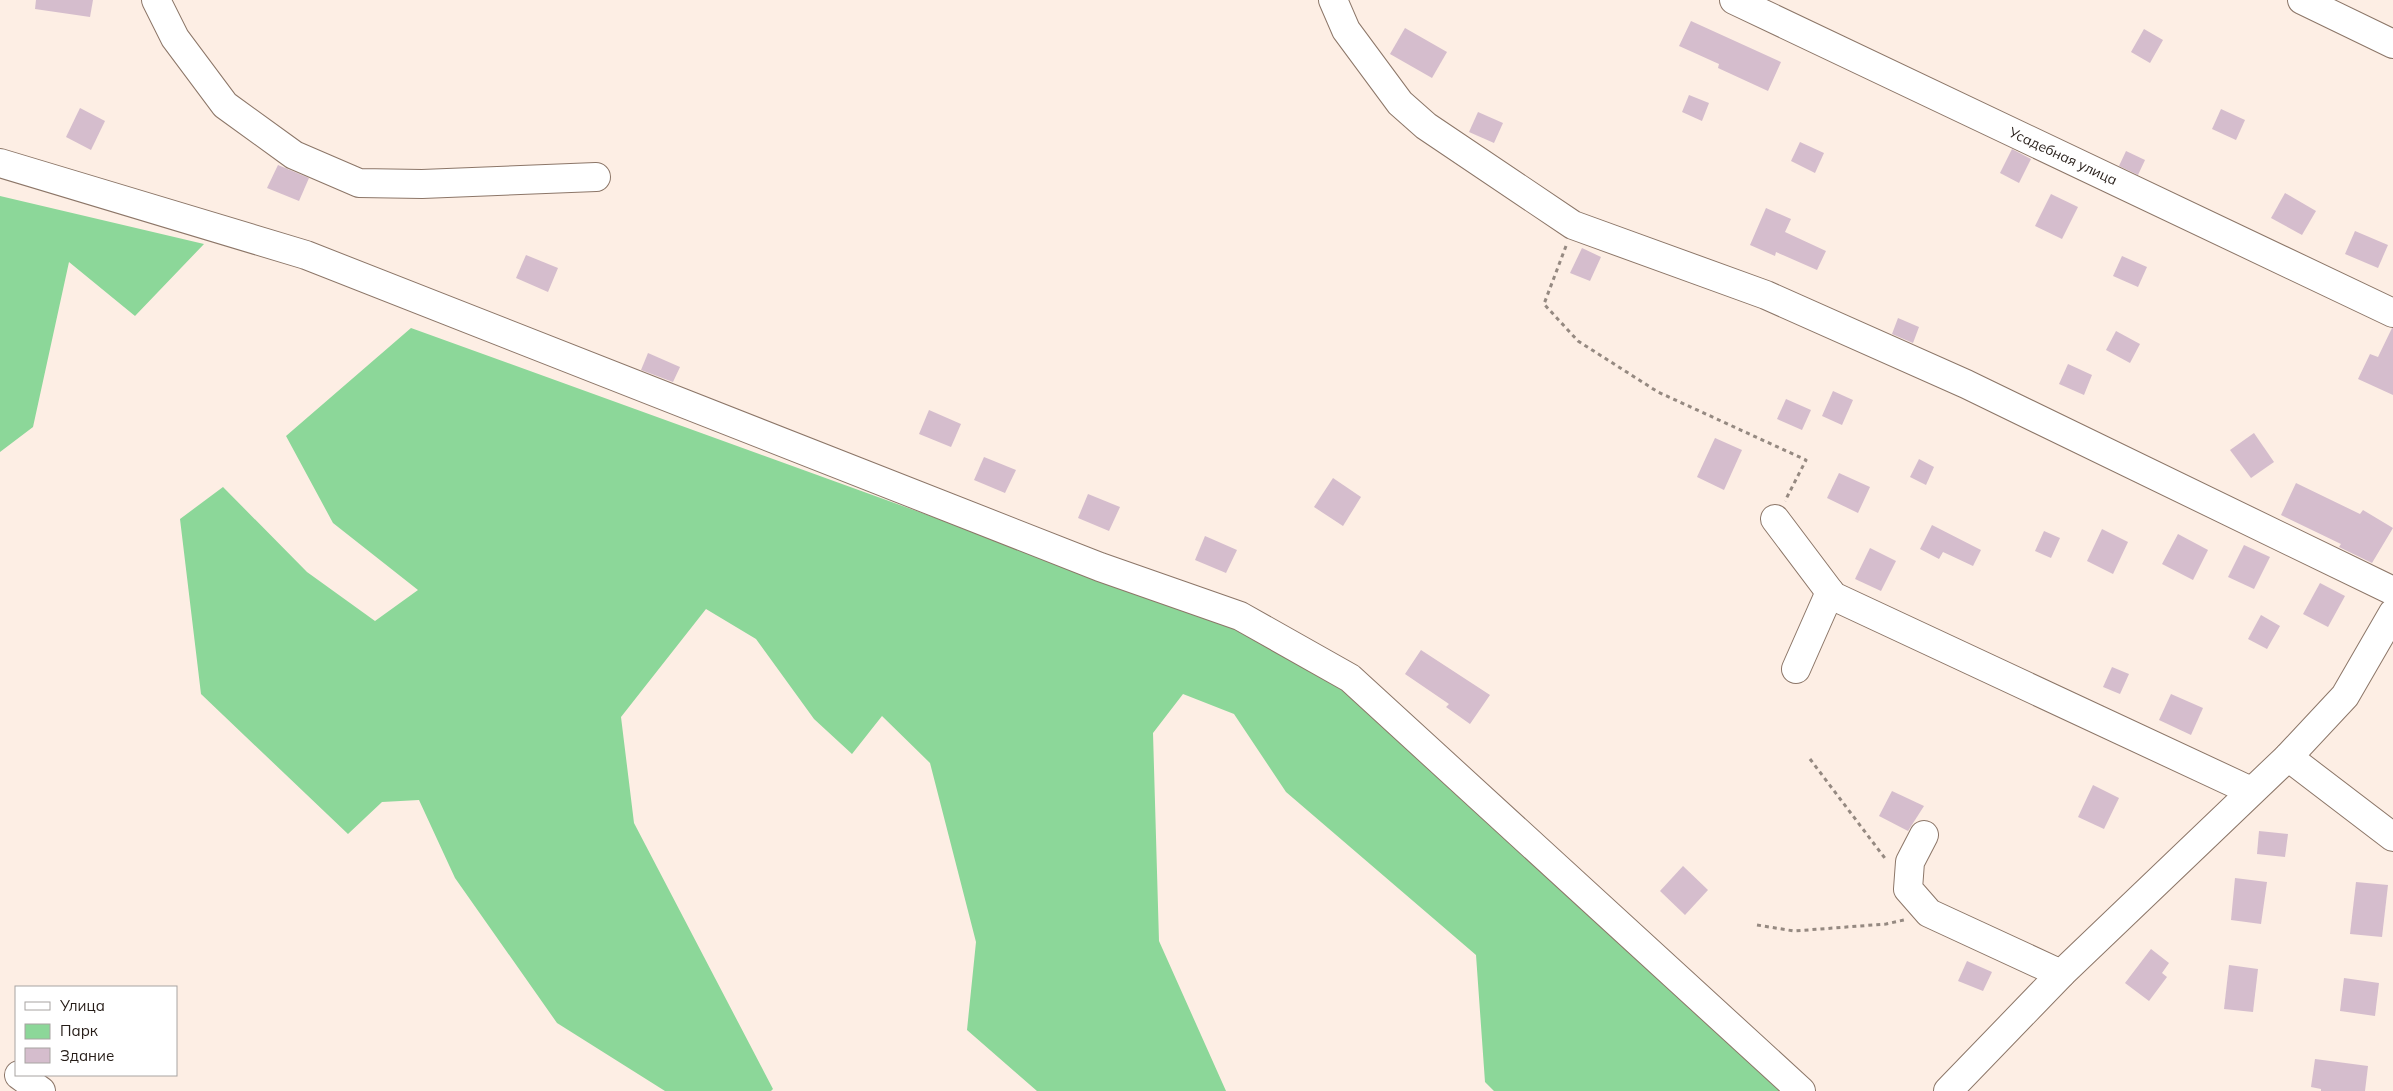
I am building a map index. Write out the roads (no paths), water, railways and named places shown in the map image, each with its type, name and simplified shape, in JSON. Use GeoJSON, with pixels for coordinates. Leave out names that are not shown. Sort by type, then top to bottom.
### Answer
{"type":"FeatureCollection","features":[{"type":"Feature","properties":{"kind":"street"},"geometry":{"type":"LineString","coordinates":[[156,0],[175,38],[225,105],[294,155],[359,183],[422,184],[596,177]]}},
{"type":"Feature","properties":{"kind":"street"},"geometry":{"type":"LineString","coordinates":[[1333,0],[1346,30],[1400,103],[1426,126],[1579,227],[1766,295],[1966,384],[2393,591]]}},
{"type":"Feature","properties":{"kind":"street","name":"Усадебная улица"},"geometry":{"type":"LineString","coordinates":[[1734,0],[2393,313]]}},
{"type":"Feature","properties":{"kind":"street"},"geometry":{"type":"LineString","coordinates":[[2302,0],[2393,44]]}},
{"type":"Feature","properties":{"kind":"street"},"geometry":{"type":"LineString","coordinates":[[0,164],[306,255],[1100,567],[1240,616],[1350,678],[1800,1091]]}},
{"type":"Feature","properties":{"kind":"street"},"geometry":{"type":"LineString","coordinates":[[1775,519],[1833,596],[2251,791]]}},
{"type":"Feature","properties":{"kind":"street"},"geometry":{"type":"LineString","coordinates":[[1796,669],[1830,592]]}},
{"type":"Feature","properties":{"kind":"street"},"geometry":{"type":"LineString","coordinates":[[1948,1091],[2061,974],[2288,757],[2345,696],[2393,613]]}},
{"type":"Feature","properties":{"kind":"street"},"geometry":{"type":"LineString","coordinates":[[2288,757],[2393,837]]}},
{"type":"Feature","properties":{"kind":"street"},"geometry":{"type":"LineString","coordinates":[[1924,835],[1910,862],[1908,889],[1929,913],[2061,974]]}},
{"type":"Feature","properties":{"kind":"street"},"geometry":{"type":"LineString","coordinates":[[0,1061],[15,1072]]}},
{"type":"Feature","properties":{"kind":"street"},"geometry":{"type":"LineString","coordinates":[[21,1076],[41,1091]]}}]}
